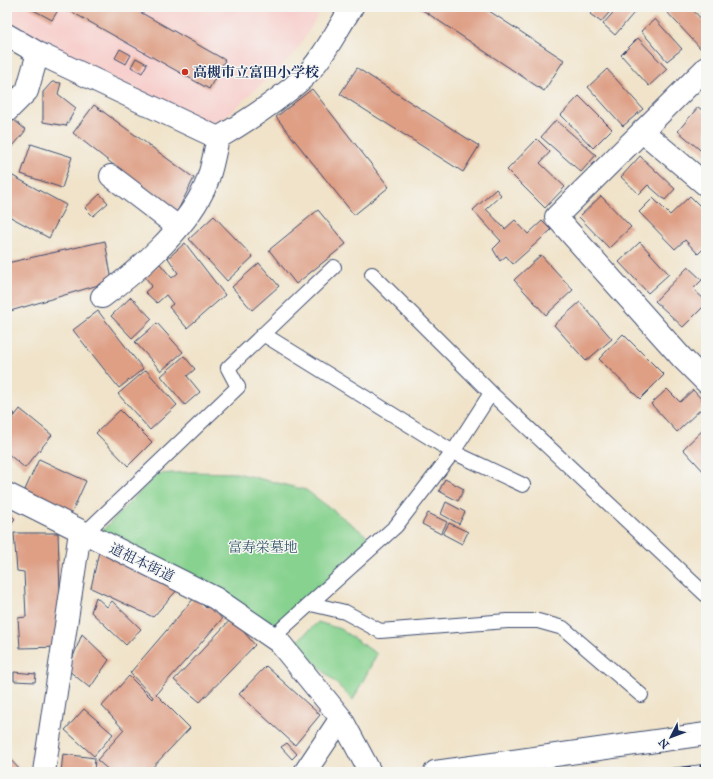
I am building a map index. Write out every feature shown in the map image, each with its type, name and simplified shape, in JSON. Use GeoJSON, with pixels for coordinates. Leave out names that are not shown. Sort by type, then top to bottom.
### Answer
{"type":"FeatureCollection","features":[{"type":"Feature","properties":{"kind":"street"},"geometry":{"type":"LineString","coordinates":[[102,297],[130,276],[178,227],[204,190],[218,138],[250,119],[302,79],[320,56],[352,7]]}},
{"type":"Feature","properties":{"kind":"street"},"geometry":{"type":"LineString","coordinates":[[7,35],[38,53],[218,138]]}},
{"type":"Feature","properties":{"kind":"street"},"geometry":{"type":"LineString","coordinates":[[7,111],[27,91],[38,53]]}},
{"type":"Feature","properties":{"kind":"street"},"geometry":{"type":"LineString","coordinates":[[706,68],[556,217],[682,358],[706,382]]}},
{"type":"Feature","properties":{"kind":"street"},"geometry":{"type":"LineString","coordinates":[[642,131],[706,185]]}},
{"type":"Feature","properties":{"kind":"street"},"geometry":{"type":"LineString","coordinates":[[111,176],[178,227]]}},
{"type":"Feature","properties":{"kind":"street","name":"道祖本街道"},"geometry":{"type":"LineString","coordinates":[[7,494],[82,533],[215,598],[273,637],[283,647],[341,718],[370,772]]}},
{"type":"Feature","properties":{"kind":"street"},"geometry":{"type":"LineString","coordinates":[[44,772],[82,533]]}},
{"type":"Feature","properties":{"kind":"street"},"geometry":{"type":"LineString","coordinates":[[305,772],[341,718]]}},
{"type":"Feature","properties":{"kind":"street"},"geometry":{"type":"LineString","coordinates":[[435,772],[706,734]]}},
{"type":"Feature","properties":{"kind":"lane"},"geometry":{"type":"LineString","coordinates":[[82,533],[238,386],[228,368],[334,267]]}},
{"type":"Feature","properties":{"kind":"lane"},"geometry":{"type":"LineString","coordinates":[[372,274],[491,393],[706,595]]}},
{"type":"Feature","properties":{"kind":"lane"},"geometry":{"type":"LineString","coordinates":[[263,334],[453,452],[523,485]]}},
{"type":"Feature","properties":{"kind":"lane"},"geometry":{"type":"LineString","coordinates":[[273,637],[396,526],[453,452],[491,393]]}},
{"type":"Feature","properties":{"kind":"lane"},"geometry":{"type":"LineString","coordinates":[[311,604],[345,612],[380,631],[507,621],[538,621],[563,628],[641,695]]}},
{"type":"Feature","properties":{"kind":"shaded area","name":"高槻市立富田小学校"},"geometry":{"type":"Polygon","coordinates":[[[7,7],[323,7],[296,52],[216,126],[56,53],[7,25],[7,7]]]}},
{"type":"Feature","properties":{"kind":"green space","name":"富寿栄墓地"},"geometry":{"type":"Polygon","coordinates":[[[192,472],[237,473],[306,490],[370,538],[276,628],[99,534],[157,474],[192,472]]]}},
{"type":"Feature","properties":{"kind":"green space"},"geometry":{"type":"Polygon","coordinates":[[[318,622],[340,629],[377,654],[353,700],[295,643],[318,622]]]}},
{"type":"Feature","properties":{"kind":"building"},"geometry":{"type":"Polygon","coordinates":[[[28,7],[60,7],[52,20],[28,7]]]}},
{"type":"Feature","properties":{"kind":"building"},"geometry":{"type":"Polygon","coordinates":[[[63,7],[131,7],[225,60],[209,89],[63,7]]]}},
{"type":"Feature","properties":{"kind":"building"},"geometry":{"type":"Polygon","coordinates":[[[418,7],[483,7],[564,60],[544,91],[418,7]]]}},
{"type":"Feature","properties":{"kind":"building"},"geometry":{"type":"Polygon","coordinates":[[[596,7],[614,7],[601,22],[590,14],[596,7]]]}},
{"type":"Feature","properties":{"kind":"building"},"geometry":{"type":"Polygon","coordinates":[[[618,7],[639,7],[615,35],[603,24],[618,7]]]}},
{"type":"Feature","properties":{"kind":"building"},"geometry":{"type":"Polygon","coordinates":[[[671,7],[690,7],[706,24],[706,46],[702,50],[666,11],[671,7]]]}},
{"type":"Feature","properties":{"kind":"building"},"geometry":{"type":"Polygon","coordinates":[[[655,19],[682,49],[667,61],[641,31],[655,19]]]}},
{"type":"Feature","properties":{"kind":"building"},"geometry":{"type":"Polygon","coordinates":[[[638,38],[667,69],[649,86],[621,55],[638,38]]]}},
{"type":"Feature","properties":{"kind":"building"},"geometry":{"type":"Polygon","coordinates":[[[120,49],[131,55],[126,64],[115,58],[120,49]]]}},
{"type":"Feature","properties":{"kind":"building"},"geometry":{"type":"Polygon","coordinates":[[[136,58],[147,64],[142,73],[131,67],[136,58]]]}},
{"type":"Feature","properties":{"kind":"building"},"geometry":{"type":"Polygon","coordinates":[[[357,68],[479,146],[463,172],[340,94],[357,68]]]}},
{"type":"Feature","properties":{"kind":"building"},"geometry":{"type":"Polygon","coordinates":[[[607,69],[643,109],[623,126],[588,87],[607,69]]]}},
{"type":"Feature","properties":{"kind":"building"},"geometry":{"type":"Polygon","coordinates":[[[7,80],[17,90],[7,99],[7,80]]]}},
{"type":"Feature","properties":{"kind":"building"},"geometry":{"type":"Polygon","coordinates":[[[52,82],[61,83],[58,94],[76,108],[66,126],[43,122],[43,92],[52,82]]]}},
{"type":"Feature","properties":{"kind":"building"},"geometry":{"type":"Polygon","coordinates":[[[312,89],[389,187],[354,215],[276,117],[312,89]]]}},
{"type":"Feature","properties":{"kind":"building"},"geometry":{"type":"Polygon","coordinates":[[[579,96],[612,129],[593,148],[561,115],[579,96]]]}},
{"type":"Feature","properties":{"kind":"building"},"geometry":{"type":"Polygon","coordinates":[[[94,105],[194,178],[176,214],[73,133],[94,105]]]}},
{"type":"Feature","properties":{"kind":"building"},"geometry":{"type":"Polygon","coordinates":[[[698,107],[706,113],[706,155],[678,131],[698,107]]]}},
{"type":"Feature","properties":{"kind":"building"},"geometry":{"type":"Polygon","coordinates":[[[14,120],[26,130],[10,150],[7,148],[7,129],[14,120]]]}},
{"type":"Feature","properties":{"kind":"building"},"geometry":{"type":"Polygon","coordinates":[[[556,120],[596,155],[581,172],[541,137],[556,120]]]}},
{"type":"Feature","properties":{"kind":"building"},"geometry":{"type":"Polygon","coordinates":[[[537,139],[550,152],[540,163],[565,187],[545,208],[507,170],[537,139]]]}},
{"type":"Feature","properties":{"kind":"building"},"geometry":{"type":"Polygon","coordinates":[[[31,144],[72,157],[62,188],[21,174],[31,144]]]}},
{"type":"Feature","properties":{"kind":"building"},"geometry":{"type":"Polygon","coordinates":[[[640,156],[675,189],[665,200],[648,185],[639,194],[621,177],[640,156]]]}},
{"type":"Feature","properties":{"kind":"building"},"geometry":{"type":"Polygon","coordinates":[[[11,175],[66,205],[49,238],[7,215],[7,183],[11,175]]]}},
{"type":"Feature","properties":{"kind":"building"},"geometry":{"type":"Polygon","coordinates":[[[496,189],[501,195],[486,209],[505,229],[515,220],[528,234],[542,221],[551,230],[513,264],[506,256],[500,261],[493,249],[501,241],[473,210],[496,189]]]}},
{"type":"Feature","properties":{"kind":"building"},"geometry":{"type":"Polygon","coordinates":[[[100,194],[108,203],[93,216],[85,208],[100,194]]]}},
{"type":"Feature","properties":{"kind":"building"},"geometry":{"type":"Polygon","coordinates":[[[601,196],[631,227],[609,248],[579,217],[601,196]]]}},
{"type":"Feature","properties":{"kind":"building"},"geometry":{"type":"Polygon","coordinates":[[[690,196],[706,212],[706,246],[698,254],[685,240],[675,249],[639,212],[653,198],[670,215],[690,196]]]}},
{"type":"Feature","properties":{"kind":"building"},"geometry":{"type":"Polygon","coordinates":[[[318,210],[346,244],[296,284],[269,250],[318,210]]]}},
{"type":"Feature","properties":{"kind":"building"},"geometry":{"type":"Polygon","coordinates":[[[214,216],[253,257],[227,281],[189,239],[214,216]]]}},
{"type":"Feature","properties":{"kind":"building"},"geometry":{"type":"Polygon","coordinates":[[[105,241],[112,281],[7,312],[7,263],[105,241]]]}},
{"type":"Feature","properties":{"kind":"building"},"geometry":{"type":"Polygon","coordinates":[[[640,242],[669,274],[648,293],[619,262],[640,242]]]}},
{"type":"Feature","properties":{"kind":"building"},"geometry":{"type":"Polygon","coordinates":[[[185,243],[225,295],[187,328],[169,307],[173,304],[166,295],[157,303],[145,292],[152,286],[145,277],[160,264],[172,278],[178,273],[168,258],[185,243]]]}},
{"type":"Feature","properties":{"kind":"building"},"geometry":{"type":"Polygon","coordinates":[[[541,255],[573,290],[546,315],[514,280],[541,255]]]}},
{"type":"Feature","properties":{"kind":"building"},"geometry":{"type":"Polygon","coordinates":[[[259,263],[279,286],[252,310],[232,287],[259,263]]]}},
{"type":"Feature","properties":{"kind":"building"},"geometry":{"type":"Polygon","coordinates":[[[688,267],[702,280],[693,289],[706,301],[706,304],[683,327],[655,301],[688,267]]]}},
{"type":"Feature","properties":{"kind":"building"},"geometry":{"type":"Polygon","coordinates":[[[131,297],[152,319],[132,338],[111,316],[131,297]]]}},
{"type":"Feature","properties":{"kind":"building"},"geometry":{"type":"Polygon","coordinates":[[[580,302],[612,339],[586,361],[554,325],[580,302]]]}},
{"type":"Feature","properties":{"kind":"building"},"geometry":{"type":"Polygon","coordinates":[[[98,311],[143,369],[119,388],[73,330],[98,311]]]}},
{"type":"Feature","properties":{"kind":"building"},"geometry":{"type":"Polygon","coordinates":[[[157,323],[183,352],[161,371],[135,342],[157,323]]]}},
{"type":"Feature","properties":{"kind":"building"},"geometry":{"type":"Polygon","coordinates":[[[623,334],[664,375],[640,399],[599,359],[623,334]]]}},
{"type":"Feature","properties":{"kind":"building"},"geometry":{"type":"Polygon","coordinates":[[[184,356],[195,369],[187,376],[200,392],[185,405],[161,376],[184,356]]]}},
{"type":"Feature","properties":{"kind":"building"},"geometry":{"type":"Polygon","coordinates":[[[146,370],[177,405],[150,430],[118,394],[146,370]]]}},
{"type":"Feature","properties":{"kind":"building"},"geometry":{"type":"Polygon","coordinates":[[[667,389],[680,402],[693,390],[706,404],[677,432],[651,404],[667,389]]]}},
{"type":"Feature","properties":{"kind":"building"},"geometry":{"type":"Polygon","coordinates":[[[7,407],[15,414],[7,422],[7,407]]]}},
{"type":"Feature","properties":{"kind":"building"},"geometry":{"type":"Polygon","coordinates":[[[20,409],[52,435],[25,468],[7,453],[7,426],[20,409]]]}},
{"type":"Feature","properties":{"kind":"building"},"geometry":{"type":"Polygon","coordinates":[[[120,410],[152,442],[128,466],[96,433],[120,410]]]}},
{"type":"Feature","properties":{"kind":"building"},"geometry":{"type":"Polygon","coordinates":[[[706,427],[706,474],[683,449],[706,427]]]}},
{"type":"Feature","properties":{"kind":"building"},"geometry":{"type":"Polygon","coordinates":[[[39,459],[86,481],[71,514],[24,492],[39,459]]]}},
{"type":"Feature","properties":{"kind":"building"},"geometry":{"type":"Polygon","coordinates":[[[445,479],[464,489],[458,501],[439,491],[445,479]]]}},
{"type":"Feature","properties":{"kind":"building"},"geometry":{"type":"Polygon","coordinates":[[[446,502],[465,512],[459,524],[441,514],[446,502]]]}},
{"type":"Feature","properties":{"kind":"building"},"geometry":{"type":"Polygon","coordinates":[[[7,511],[15,519],[7,527],[7,511]]]}},
{"type":"Feature","properties":{"kind":"building"},"geometry":{"type":"Polygon","coordinates":[[[428,513],[447,522],[441,534],[422,524],[428,513]]]}},
{"type":"Feature","properties":{"kind":"building"},"geometry":{"type":"Polygon","coordinates":[[[449,523],[468,532],[462,544],[443,534],[449,523]]]}},
{"type":"Feature","properties":{"kind":"building"},"geometry":{"type":"Polygon","coordinates":[[[14,533],[58,533],[62,647],[20,648],[18,618],[26,617],[24,572],[17,571],[14,533]]]}},
{"type":"Feature","properties":{"kind":"building"},"geometry":{"type":"Polygon","coordinates":[[[100,547],[179,588],[153,617],[91,588],[100,547]]]}},
{"type":"Feature","properties":{"kind":"building"},"geometry":{"type":"Polygon","coordinates":[[[96,597],[107,607],[112,601],[141,629],[126,645],[91,612],[96,597]]]}},
{"type":"Feature","properties":{"kind":"building"},"geometry":{"type":"Polygon","coordinates":[[[195,597],[206,608],[210,604],[222,619],[156,694],[190,728],[148,772],[111,772],[97,760],[124,730],[102,706],[129,676],[152,699],[153,697],[130,673],[195,597]]]}},
{"type":"Feature","properties":{"kind":"building"},"geometry":{"type":"Polygon","coordinates":[[[232,618],[255,645],[200,702],[174,680],[232,618]]]}},
{"type":"Feature","properties":{"kind":"building"},"geometry":{"type":"Polygon","coordinates":[[[82,634],[109,660],[90,688],[68,670],[82,634]]]}},
{"type":"Feature","properties":{"kind":"building"},"geometry":{"type":"Polygon","coordinates":[[[266,666],[320,715],[295,745],[239,694],[266,666]]]}},
{"type":"Feature","properties":{"kind":"building"},"geometry":{"type":"Polygon","coordinates":[[[14,672],[36,674],[35,682],[14,681],[14,672]]]}},
{"type":"Feature","properties":{"kind":"building"},"geometry":{"type":"Polygon","coordinates":[[[84,709],[113,734],[94,756],[65,730],[84,709]]]}},
{"type":"Feature","properties":{"kind":"building"},"geometry":{"type":"Polygon","coordinates":[[[287,743],[297,754],[292,759],[281,747],[287,743]]]}},
{"type":"Feature","properties":{"kind":"building"},"geometry":{"type":"Polygon","coordinates":[[[63,754],[95,758],[94,772],[61,772],[63,754]]]}},
{"type":"Feature","properties":{"kind":"building"},"geometry":{"type":"Polygon","coordinates":[[[7,756],[22,772],[7,772],[7,756]]]}},
{"type":"Feature","properties":{"kind":"railway"},"geometry":{"type":"LineString","coordinates":[[655,772],[706,766]]}},
{"type":"Feature","properties":{"kind":"place","name":"高槻市立富田小学校"},"geometry":{"type":"Point","coordinates":[185,72]}}]}
